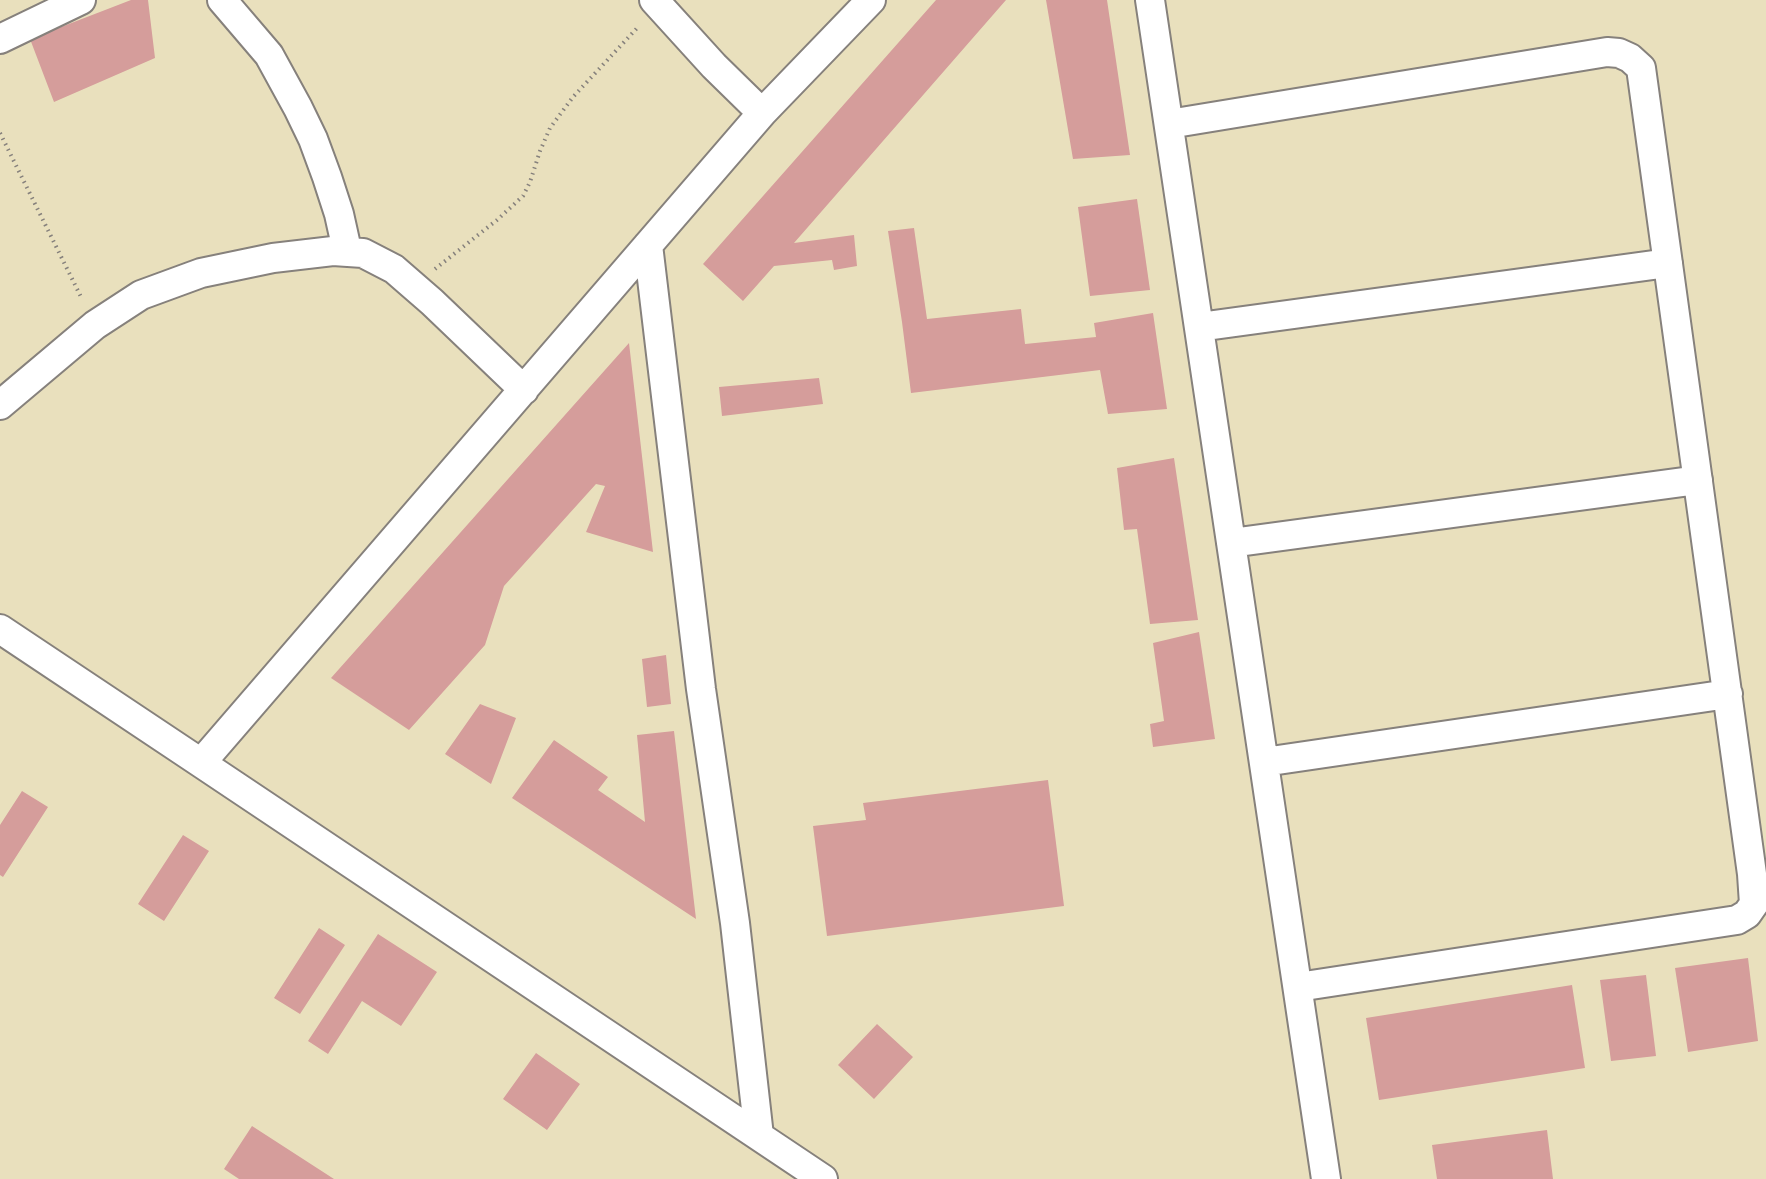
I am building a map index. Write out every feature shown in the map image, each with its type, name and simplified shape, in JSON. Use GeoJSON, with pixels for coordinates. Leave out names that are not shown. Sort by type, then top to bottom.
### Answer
{"type":"FeatureCollection","features":[{"type":"Feature","properties":{"kind":"street"},"geometry":{"type":"LineString","coordinates":[[0,39],[81,0]]}},
{"type":"Feature","properties":{"kind":"street"},"geometry":{"type":"LineString","coordinates":[[222,0],[268,55],[298,108],[313,139],[327,177],[347,250]]}},
{"type":"Feature","properties":{"kind":"street"},"geometry":{"type":"LineString","coordinates":[[201,763],[762,113],[871,0]]}},
{"type":"Feature","properties":{"kind":"street"},"geometry":{"type":"LineString","coordinates":[[1150,0],[1326,1179]]}},
{"type":"Feature","properties":{"kind":"street"},"geometry":{"type":"LineString","coordinates":[[656,2],[714,66],[762,113]]}},
{"type":"Feature","properties":{"kind":"street"},"geometry":{"type":"LineString","coordinates":[[1169,124],[1608,52],[1619,53],[1630,58],[1641,68],[1728,694],[1754,904],[1759,908],[1737,920],[1298,987]]}},
{"type":"Feature","properties":{"kind":"street"},"geometry":{"type":"LineString","coordinates":[[648,245],[699,678],[735,923],[759,1136]]}},
{"type":"Feature","properties":{"kind":"street"},"geometry":{"type":"LineString","coordinates":[[0,405],[94,325],[141,296],[201,273],[273,258],[347,250],[363,253],[394,269],[524,390]]}},
{"type":"Feature","properties":{"kind":"street"},"geometry":{"type":"LineString","coordinates":[[1199,327],[1668,263]]}},
{"type":"Feature","properties":{"kind":"street"},"geometry":{"type":"LineString","coordinates":[[1231,543],[1698,480]]}},
{"type":"Feature","properties":{"kind":"street"},"geometry":{"type":"LineString","coordinates":[[0,629],[823,1179]]}},
{"type":"Feature","properties":{"kind":"street"},"geometry":{"type":"LineString","coordinates":[[1264,762],[1728,694]]}},
{"type":"Feature","properties":{"kind":"path"},"geometry":{"type":"LineString","coordinates":[[413,286],[497,220],[523,196],[550,128],[573,97],[656,2]]}},
{"type":"Feature","properties":{"kind":"path"},"geometry":{"type":"LineString","coordinates":[[0,133],[94,325]]}},
{"type":"Feature","properties":{"kind":"building"},"geometry":{"type":"Polygon","coordinates":[[[131,0],[148,0],[155,58],[54,102],[30,39],[131,0]]]}},
{"type":"Feature","properties":{"kind":"building"},"geometry":{"type":"Polygon","coordinates":[[[936,0],[1006,0],[794,243],[854,235],[857,266],[834,270],[832,260],[774,266],[743,301],[703,264],[936,0]]]}},
{"type":"Feature","properties":{"kind":"building"},"geometry":{"type":"Polygon","coordinates":[[[1046,0],[1107,0],[1130,155],[1073,159],[1046,0]]]}},
{"type":"Feature","properties":{"kind":"building"},"geometry":{"type":"Polygon","coordinates":[[[1137,199],[1150,290],[1090,296],[1078,207],[1137,199]]]}},
{"type":"Feature","properties":{"kind":"building"},"geometry":{"type":"Polygon","coordinates":[[[914,228],[927,319],[1021,309],[1025,344],[1096,337],[1094,323],[1153,313],[1167,409],[1108,414],[1100,370],[911,393],[888,231],[914,228]]]}},
{"type":"Feature","properties":{"kind":"building"},"geometry":{"type":"Polygon","coordinates":[[[629,343],[653,552],[586,532],[605,486],[596,484],[504,586],[485,645],[409,730],[331,678],[629,343]]]}},
{"type":"Feature","properties":{"kind":"building"},"geometry":{"type":"Polygon","coordinates":[[[819,378],[823,404],[722,416],[719,387],[819,378]]]}},
{"type":"Feature","properties":{"kind":"building"},"geometry":{"type":"Polygon","coordinates":[[[1174,458],[1198,620],[1150,624],[1137,529],[1124,530],[1117,468],[1174,458]]]}},
{"type":"Feature","properties":{"kind":"building"},"geometry":{"type":"Polygon","coordinates":[[[1199,632],[1215,739],[1153,747],[1150,724],[1164,721],[1153,643],[1199,632]]]}},
{"type":"Feature","properties":{"kind":"building"},"geometry":{"type":"Polygon","coordinates":[[[666,655],[671,704],[647,707],[642,659],[666,655]]]}},
{"type":"Feature","properties":{"kind":"building"},"geometry":{"type":"Polygon","coordinates":[[[480,704],[516,718],[491,784],[445,754],[480,704]]]}},
{"type":"Feature","properties":{"kind":"building"},"geometry":{"type":"Polygon","coordinates":[[[674,731],[696,919],[512,798],[554,740],[608,777],[598,790],[645,822],[637,735],[674,731]]]}},
{"type":"Feature","properties":{"kind":"building"},"geometry":{"type":"Polygon","coordinates":[[[1048,780],[1064,906],[827,936],[813,826],[866,820],[863,803],[1048,780]]]}},
{"type":"Feature","properties":{"kind":"building"},"geometry":{"type":"Polygon","coordinates":[[[22,791],[48,807],[3,877],[0,875],[0,825],[22,791]]]}},
{"type":"Feature","properties":{"kind":"building"},"geometry":{"type":"Polygon","coordinates":[[[183,835],[209,851],[164,921],[138,904],[183,835]]]}},
{"type":"Feature","properties":{"kind":"building"},"geometry":{"type":"Polygon","coordinates":[[[319,928],[345,945],[300,1014],[274,998],[319,928]]]}},
{"type":"Feature","properties":{"kind":"building"},"geometry":{"type":"Polygon","coordinates":[[[378,934],[437,972],[401,1026],[362,1001],[328,1054],[308,1041],[378,934]]]}},
{"type":"Feature","properties":{"kind":"building"},"geometry":{"type":"Polygon","coordinates":[[[1748,958],[1758,1041],[1688,1052],[1675,968],[1748,958]]]}},
{"type":"Feature","properties":{"kind":"building"},"geometry":{"type":"Polygon","coordinates":[[[1646,975],[1656,1056],[1611,1061],[1600,980],[1646,975]]]}},
{"type":"Feature","properties":{"kind":"building"},"geometry":{"type":"Polygon","coordinates":[[[1572,985],[1585,1068],[1379,1100],[1366,1018],[1572,985]]]}},
{"type":"Feature","properties":{"kind":"building"},"geometry":{"type":"Polygon","coordinates":[[[877,1024],[913,1057],[874,1099],[838,1065],[877,1024]]]}},
{"type":"Feature","properties":{"kind":"building"},"geometry":{"type":"Polygon","coordinates":[[[536,1053],[580,1084],[547,1130],[503,1099],[536,1053]]]}},
{"type":"Feature","properties":{"kind":"building"},"geometry":{"type":"Polygon","coordinates":[[[252,1126],[334,1179],[239,1179],[224,1169],[252,1126]]]}},
{"type":"Feature","properties":{"kind":"building"},"geometry":{"type":"Polygon","coordinates":[[[1547,1130],[1553,1179],[1437,1179],[1432,1145],[1547,1130]]]}}]}
